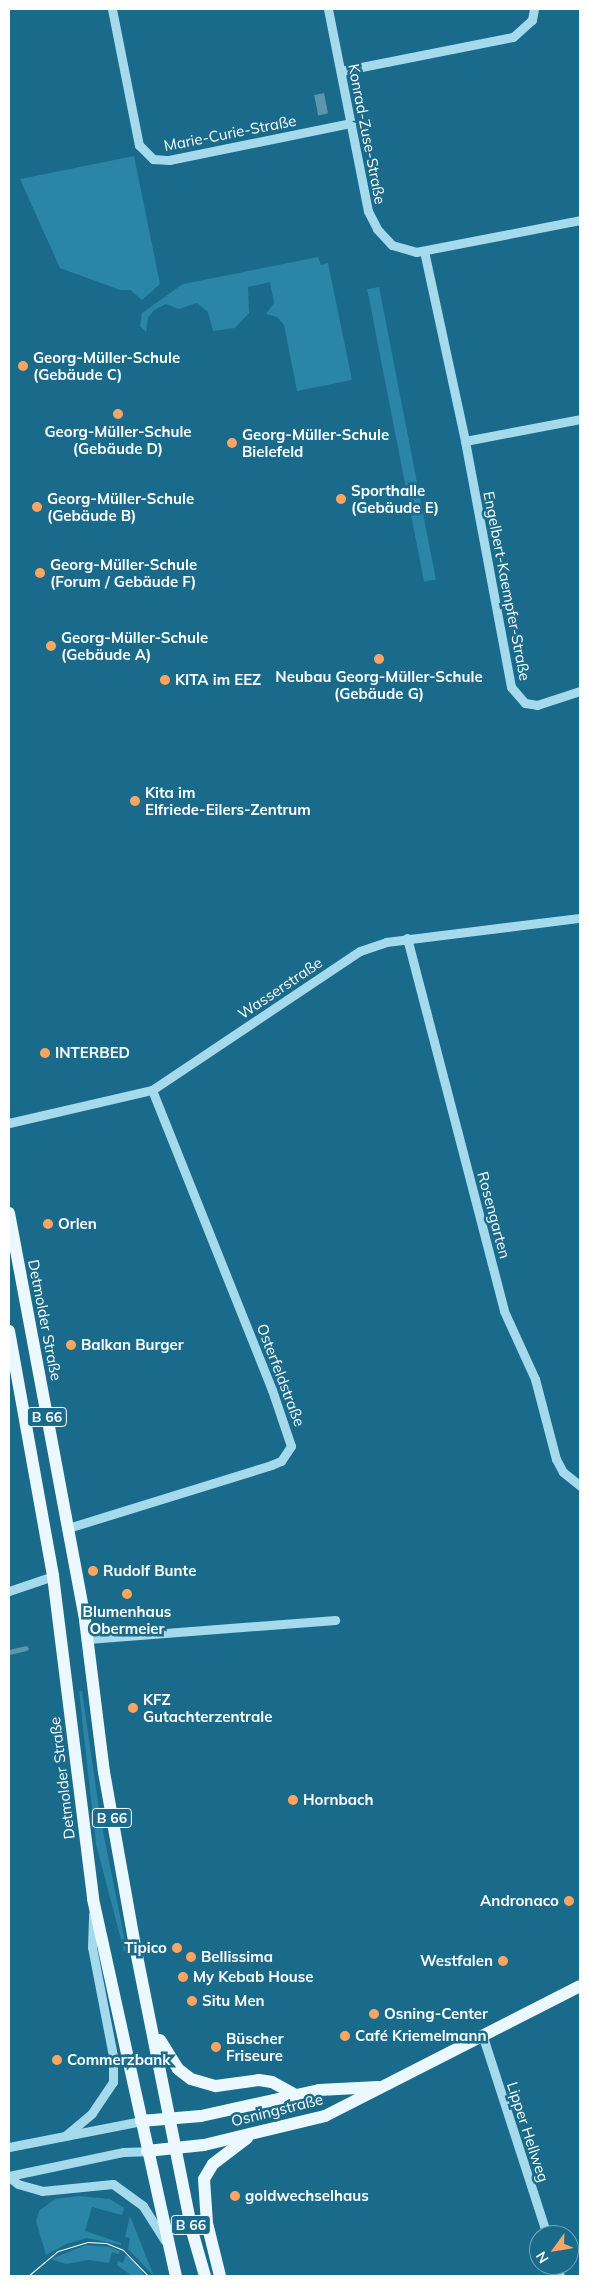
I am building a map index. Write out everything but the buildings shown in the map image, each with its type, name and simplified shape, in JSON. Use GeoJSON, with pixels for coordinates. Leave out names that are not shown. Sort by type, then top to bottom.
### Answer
{"type":"FeatureCollection","features":[{"type":"Feature","properties":{"kind":"main road","name":"Detmolder Straße"},"geometry":{"type":"LineString","coordinates":[[9,1213],[88,1639],[104,1772],[149,2015],[176,2149],[205,2276]]}},
{"type":"Feature","properties":{"kind":"main road","name":"Detmolder Straße"},"geometry":{"type":"LineString","coordinates":[[9,1331],[53,1576],[93,1898],[147,2151],[176,2276]]}},
{"type":"Feature","properties":{"kind":"main road","name":"Osningstraße"},"geometry":{"type":"LineString","coordinates":[[147,2151],[176,2149],[252,2134],[325,2116],[483,2038],[580,1986]]}},
{"type":"Feature","properties":{"kind":"main road"},"geometry":{"type":"LineString","coordinates":[[149,2015],[166,2053],[191,2079],[216,2086],[260,2080],[295,2095]]}},
{"type":"Feature","properties":{"kind":"main road","name":"Osningstraße"},"geometry":{"type":"LineString","coordinates":[[141,2122],[171,2120],[319,2090],[381,2087]]}},
{"type":"Feature","properties":{"kind":"main road"},"geometry":{"type":"LineString","coordinates":[[220,2276],[205,2213],[204,2179],[213,2164],[252,2134]]}},
{"type":"Feature","properties":{"kind":"street","name":"Marie-Curie-Straße"},"geometry":{"type":"LineString","coordinates":[[112,9],[140,145],[153,159],[168,160],[351,123]]}},
{"type":"Feature","properties":{"kind":"street","name":"Konrad-Zuse-Straße"},"geometry":{"type":"LineString","coordinates":[[328,9],[372,220],[392,245],[408,252],[424,251],[580,220]]}},
{"type":"Feature","properties":{"kind":"street"},"geometry":{"type":"LineString","coordinates":[[341,71],[514,37],[532,20],[534,9]]}},
{"type":"Feature","properties":{"kind":"street","name":"Engelbert-Kaempfer-Straße"},"geometry":{"type":"LineString","coordinates":[[424,251],[465,441],[511,687],[525,703],[537,705],[580,691]]}},
{"type":"Feature","properties":{"kind":"street"},"geometry":{"type":"LineString","coordinates":[[465,441],[580,419]]}},
{"type":"Feature","properties":{"kind":"street","name":"Wasserstraße"},"geometry":{"type":"LineString","coordinates":[[9,1123],[152,1090],[360,952],[407,938],[580,918]]}},
{"type":"Feature","properties":{"kind":"street","name":"Rosengarten"},"geometry":{"type":"LineString","coordinates":[[407,938],[504,1311],[535,1379],[556,1459],[564,1472],[580,1486]]}},
{"type":"Feature","properties":{"kind":"street","name":"Osterfeldstraße"},"geometry":{"type":"LineString","coordinates":[[68,1528],[271,1465],[280,1461],[290,1446],[272,1390],[152,1090]]}},
{"type":"Feature","properties":{"kind":"street"},"geometry":{"type":"LineString","coordinates":[[9,1591],[53,1576]]}},
{"type":"Feature","properties":{"kind":"street"},"geometry":{"type":"LineString","coordinates":[[88,1639],[335,1620]]}},
{"type":"Feature","properties":{"kind":"street"},"geometry":{"type":"LineString","coordinates":[[65,2136],[92,2113],[113,2082],[113,2056],[92,1947],[93,1898]]}},
{"type":"Feature","properties":{"kind":"street","name":"Lipper Hellweg"},"geometry":{"type":"LineString","coordinates":[[483,2038],[544,2225]]}},
{"type":"Feature","properties":{"kind":"street"},"geometry":{"type":"LineString","coordinates":[[9,2147],[141,2122]]}},
{"type":"Feature","properties":{"kind":"street"},"geometry":{"type":"LineString","coordinates":[[9,2177],[123,2152],[147,2151]]}},
{"type":"Feature","properties":{"kind":"street","name":"B 66"},"geometry":{"type":"LineString","coordinates":[[9,2177],[18,2184],[42,2191],[113,2184],[143,2206],[168,2246]]}},
{"type":"Feature","properties":{"kind":"shaded area"},"geometry":{"type":"Polygon","coordinates":[[[324,93],[328,114],[318,116],[314,95],[324,93]]]}},
{"type":"Feature","properties":{"kind":"shaded area"},"geometry":{"type":"Polygon","coordinates":[[[134,156],[160,284],[142,300],[130,290],[120,290],[60,268],[20,179],[134,156]]]}},
{"type":"Feature","properties":{"kind":"shaded area"},"geometry":{"type":"Polygon","coordinates":[[[318,257],[321,265],[328,263],[352,380],[297,391],[284,325],[277,317],[266,314],[274,303],[270,282],[248,287],[249,313],[235,328],[213,331],[208,312],[197,303],[179,309],[166,304],[154,310],[148,318],[146,332],[140,326],[142,313],[183,284],[318,257]]]}},
{"type":"Feature","properties":{"kind":"shaded area"},"geometry":{"type":"Polygon","coordinates":[[[379,287],[436,580],[424,582],[367,289],[379,287]]]}},
{"type":"Feature","properties":{"kind":"shaded area"},"geometry":{"type":"Polygon","coordinates":[[[79,1691],[82,1691],[100,1816],[127,1951],[124,1951],[96,1844],[79,1691]]]}},
{"type":"Feature","properties":{"kind":"shaded area"},"geometry":{"type":"Polygon","coordinates":[[[79,2196],[110,2199],[124,2208],[122,2215],[92,2207],[85,2231],[121,2243],[121,2245],[87,2238],[66,2244],[46,2255],[36,2221],[39,2211],[55,2199],[79,2196]]]}},
{"type":"Feature","properties":{"kind":"shaded area"},"geometry":{"type":"Polygon","coordinates":[[[130,2216],[154,2276],[128,2249],[130,2238],[125,2237],[130,2216]]]}},
{"type":"Feature","properties":{"kind":"shaded area"},"geometry":{"type":"Polygon","coordinates":[[[86,2245],[110,2247],[120,2251],[119,2254],[112,2252],[109,2263],[89,2260],[66,2264],[51,2259],[86,2245]]]}},
{"type":"Feature","properties":{"kind":"shaded area"},"geometry":{"type":"Polygon","coordinates":[[[126,2255],[138,2265],[145,2276],[132,2276],[117,2265],[118,2261],[123,2263],[126,2255]]]}},
{"type":"Feature","properties":{"kind":"waterway"},"geometry":{"type":"LineString","coordinates":[[9,1652],[26,1648]]}},
{"type":"Feature","properties":{"kind":"tram line"},"geometry":{"type":"LineString","coordinates":[[28,2276],[58,2251],[87,2242],[106,2243],[123,2250],[148,2276]]}},
{"type":"Feature","properties":{"kind":"place","name":"Georg-Müller-Schule (Gebäude C)"},"geometry":{"type":"Point","coordinates":[23,366]}},
{"type":"Feature","properties":{"kind":"place","name":"Georg-Müller-Schule (Gebäude D)"},"geometry":{"type":"Point","coordinates":[118,414]}},
{"type":"Feature","properties":{"kind":"place","name":"Georg-Müller-Schule Bielefeld"},"geometry":{"type":"Point","coordinates":[232,443]}},
{"type":"Feature","properties":{"kind":"place","name":"Sporthalle (Gebäude E)"},"geometry":{"type":"Point","coordinates":[341,499]}},
{"type":"Feature","properties":{"kind":"place","name":"Georg-Müller-Schule (Gebäude B)"},"geometry":{"type":"Point","coordinates":[37,507]}},
{"type":"Feature","properties":{"kind":"place","name":"Georg-Müller-Schule (Forum / Gebäude F)"},"geometry":{"type":"Point","coordinates":[40,573]}},
{"type":"Feature","properties":{"kind":"place","name":"Georg-Müller-Schule (Gebäude A)"},"geometry":{"type":"Point","coordinates":[51,646]}},
{"type":"Feature","properties":{"kind":"place","name":"Neubau Georg-Müller-Schule (Gebäude G)"},"geometry":{"type":"Point","coordinates":[379,659]}},
{"type":"Feature","properties":{"kind":"place","name":"KITA im EEZ"},"geometry":{"type":"Point","coordinates":[165,680]}},
{"type":"Feature","properties":{"kind":"place","name":"Kita im Elfriede-Eilers-Zentrum"},"geometry":{"type":"Point","coordinates":[135,801]}},
{"type":"Feature","properties":{"kind":"place","name":"INTERBED"},"geometry":{"type":"Point","coordinates":[45,1053]}},
{"type":"Feature","properties":{"kind":"place","name":"Orlen"},"geometry":{"type":"Point","coordinates":[48,1224]}},
{"type":"Feature","properties":{"kind":"place","name":"Balkan Burger"},"geometry":{"type":"Point","coordinates":[71,1345]}},
{"type":"Feature","properties":{"kind":"place","name":"Rudolf Bunte"},"geometry":{"type":"Point","coordinates":[93,1571]}},
{"type":"Feature","properties":{"kind":"place","name":"Blumenhaus Obermeier"},"geometry":{"type":"Point","coordinates":[127,1594]}},
{"type":"Feature","properties":{"kind":"place","name":"KFZ Gutachterzentrale"},"geometry":{"type":"Point","coordinates":[133,1708]}},
{"type":"Feature","properties":{"kind":"place","name":"Hornbach"},"geometry":{"type":"Point","coordinates":[293,1800]}},
{"type":"Feature","properties":{"kind":"place","name":"Andronaco"},"geometry":{"type":"Point","coordinates":[569,1901]}},
{"type":"Feature","properties":{"kind":"place","name":"Tipico"},"geometry":{"type":"Point","coordinates":[177,1948]}},
{"type":"Feature","properties":{"kind":"place","name":"Bellissima"},"geometry":{"type":"Point","coordinates":[191,1957]}},
{"type":"Feature","properties":{"kind":"place","name":"Westfalen"},"geometry":{"type":"Point","coordinates":[503,1961]}},
{"type":"Feature","properties":{"kind":"place","name":"My Kebab House"},"geometry":{"type":"Point","coordinates":[183,1977]}},
{"type":"Feature","properties":{"kind":"place","name":"Situ Men"},"geometry":{"type":"Point","coordinates":[192,2001]}},
{"type":"Feature","properties":{"kind":"place","name":"Osning-Center"},"geometry":{"type":"Point","coordinates":[374,2014]}},
{"type":"Feature","properties":{"kind":"place","name":"Café Kriemelmann"},"geometry":{"type":"Point","coordinates":[345,2036]}},
{"type":"Feature","properties":{"kind":"place","name":"Büscher Friseure"},"geometry":{"type":"Point","coordinates":[216,2047]}},
{"type":"Feature","properties":{"kind":"place","name":"Commerzbank"},"geometry":{"type":"Point","coordinates":[57,2060]}},
{"type":"Feature","properties":{"kind":"place","name":"goldwechselhaus"},"geometry":{"type":"Point","coordinates":[235,2196]}}]}
